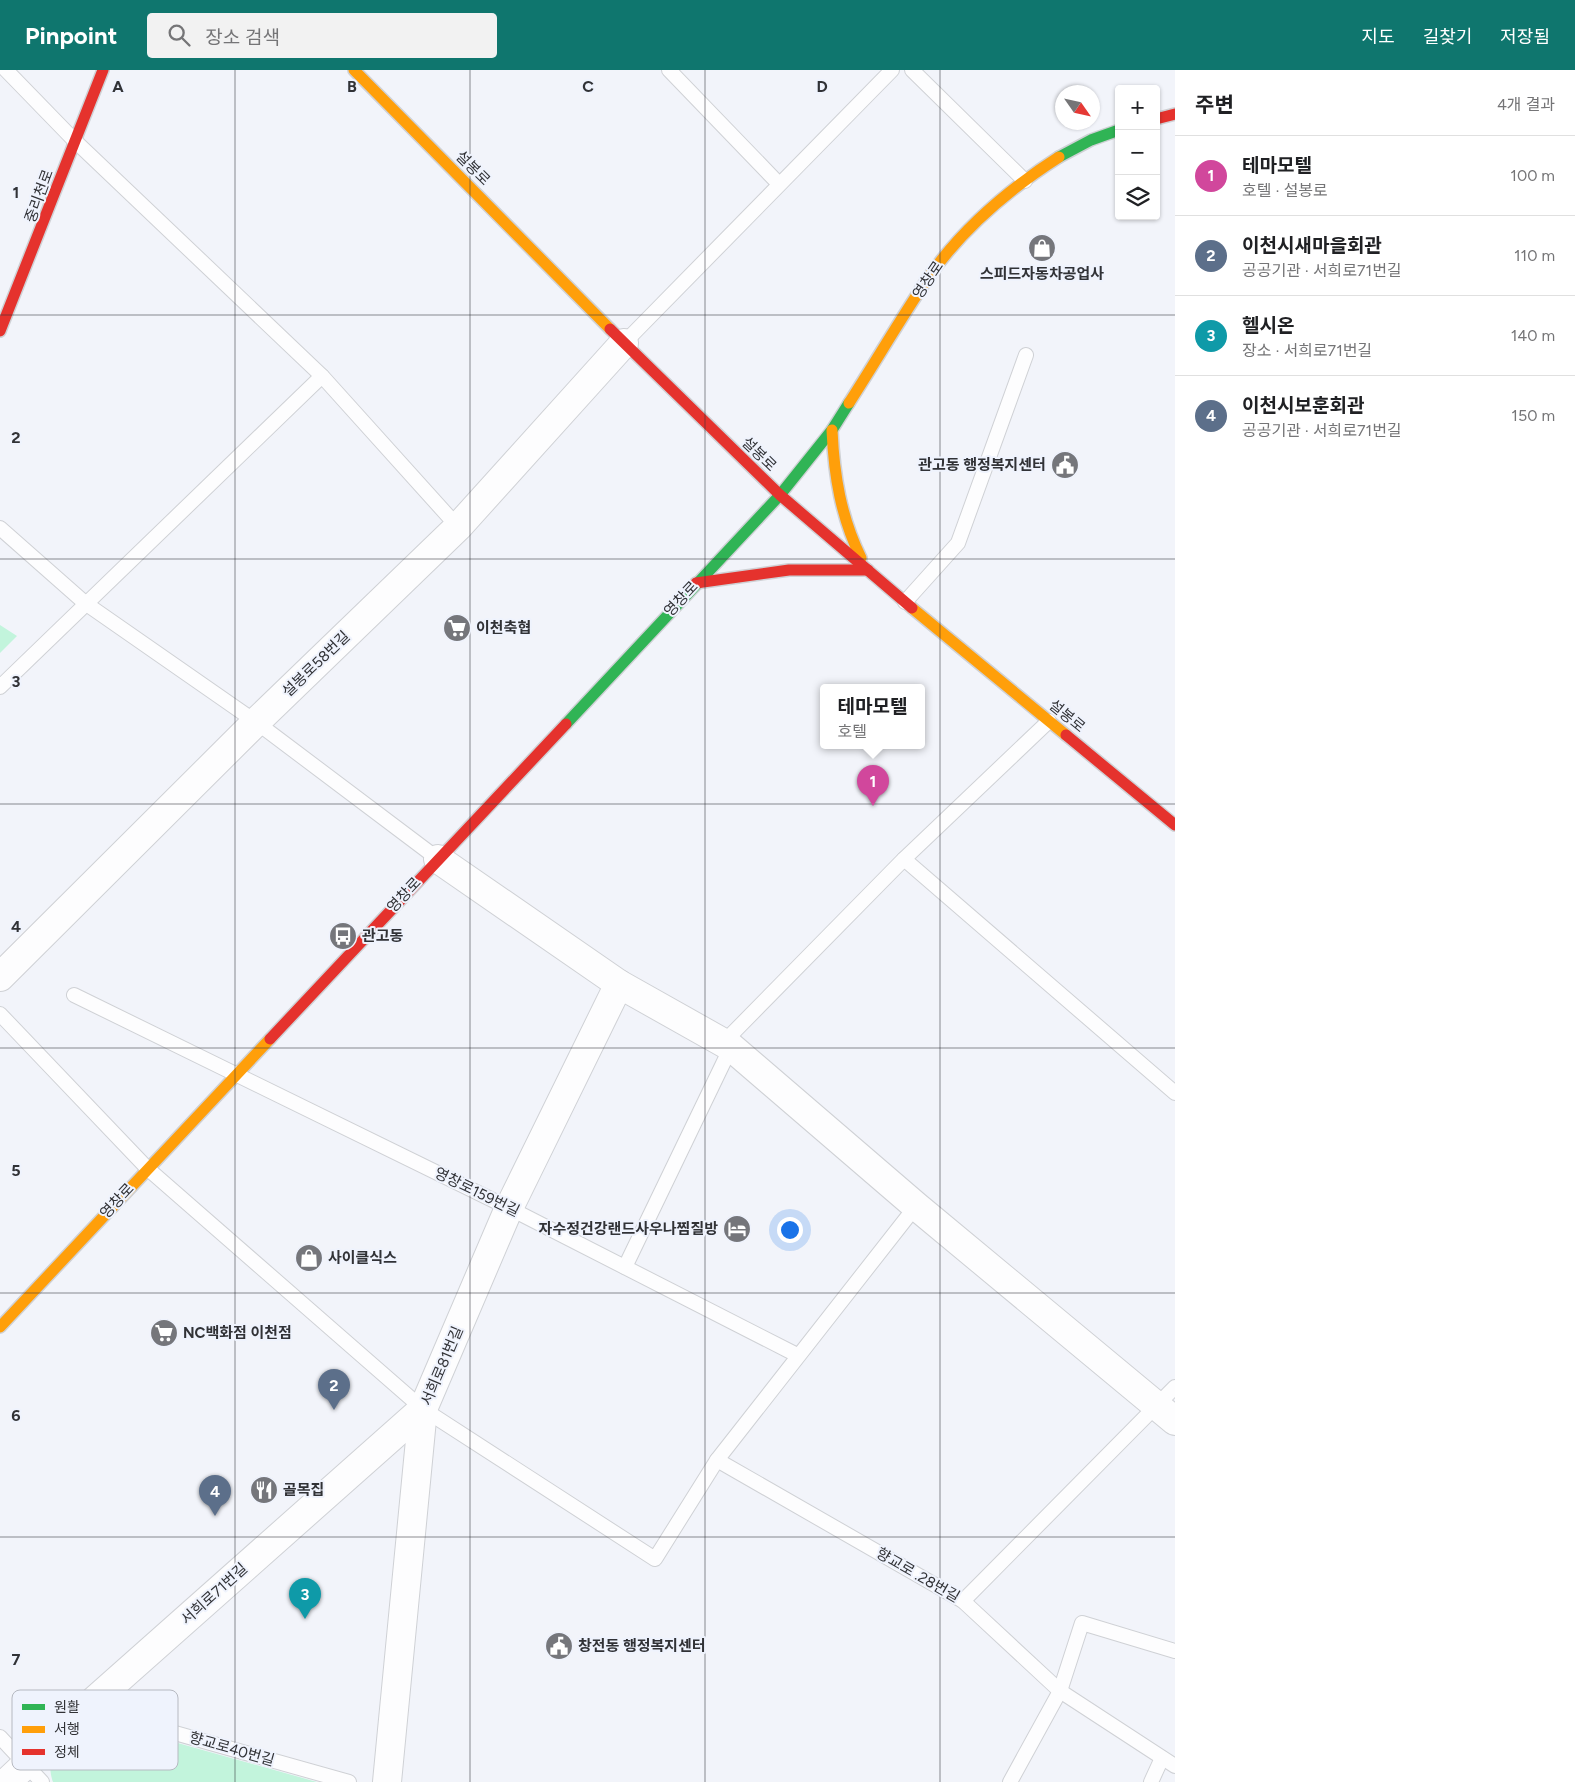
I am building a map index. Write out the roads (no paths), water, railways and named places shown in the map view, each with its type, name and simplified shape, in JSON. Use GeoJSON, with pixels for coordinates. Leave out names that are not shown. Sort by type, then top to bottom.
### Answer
{"type":"FeatureCollection","features":[{"type":"Feature","properties":{"kind":"street","name":"중리천로"},"geometry":{"type":"LineString","coordinates":[[0,331],[48,216],[74,140],[103,70]]}},
{"type":"Feature","properties":{"kind":"street","name":"설봉로"},"geometry":{"type":"LineString","coordinates":[[354,70],[624,343],[780,495],[905,602],[1175,824]]}},
{"type":"Feature","properties":{"kind":"street"},"geometry":{"type":"LineString","coordinates":[[1160,118],[1175,114]]}},
{"type":"Feature","properties":{"kind":"street","name":"영창로"},"geometry":{"type":"LineString","coordinates":[[0,1327],[147,1168],[780,495],[832,430],[946,254],[980,219],[1025,181],[1064,153],[1115,132]]}},
{"type":"Feature","properties":{"kind":"street","name":"설봉로58번길"},"geometry":{"type":"LineString","coordinates":[[0,977],[256,722],[458,527],[624,343]]}},
{"type":"Feature","properties":{"kind":"street"},"geometry":{"type":"LineString","coordinates":[[696,583],[789,570],[868,570],[845,527],[837,496],[832,467],[832,430]]}},
{"type":"Feature","properties":{"kind":"street"},"geometry":{"type":"LineString","coordinates":[[438,859],[619,984],[727,1045],[916,1206],[1165,1413]]}},
{"type":"Feature","properties":{"kind":"street","name":"서희로81번길"},"geometry":{"type":"LineString","coordinates":[[387,1782],[423,1409],[510,1208],[619,984]]}},
{"type":"Feature","properties":{"kind":"street","name":"서희로71번길"},"geometry":{"type":"LineString","coordinates":[[106,1690],[423,1409]]}},
{"type":"Feature","properties":{"kind":"lane"},"geometry":{"type":"LineString","coordinates":[[6,70],[74,140],[322,376],[458,527]]}},
{"type":"Feature","properties":{"kind":"lane"},"geometry":{"type":"LineString","coordinates":[[669,70],[779,184]]}},
{"type":"Feature","properties":{"kind":"lane"},"geometry":{"type":"LineString","coordinates":[[624,343],[892,70]]}},
{"type":"Feature","properties":{"kind":"lane"},"geometry":{"type":"LineString","coordinates":[[912,70],[1025,181]]}},
{"type":"Feature","properties":{"kind":"lane"},"geometry":{"type":"LineString","coordinates":[[905,602],[958,543],[1026,355]]}},
{"type":"Feature","properties":{"kind":"lane"},"geometry":{"type":"LineString","coordinates":[[0,687],[322,376]]}},
{"type":"Feature","properties":{"kind":"lane"},"geometry":{"type":"LineString","coordinates":[[0,528],[86,603],[256,722],[438,859]]}},
{"type":"Feature","properties":{"kind":"lane"},"geometry":{"type":"LineString","coordinates":[[625,1267],[727,1045],[904,859],[1049,721]]}},
{"type":"Feature","properties":{"kind":"lane"},"geometry":{"type":"LineString","coordinates":[[904,859],[1175,1094]]}},
{"type":"Feature","properties":{"kind":"lane"},"geometry":{"type":"LineString","coordinates":[[74,995],[235,1075]]}},
{"type":"Feature","properties":{"kind":"lane"},"geometry":{"type":"LineString","coordinates":[[0,1014],[147,1168],[423,1409],[655,1559],[716,1460],[916,1206]]}},
{"type":"Feature","properties":{"kind":"lane","name":"영창로159번길"},"geometry":{"type":"LineString","coordinates":[[235,1075],[510,1208],[797,1355]]}},
{"type":"Feature","properties":{"kind":"lane"},"geometry":{"type":"LineString","coordinates":[[964,1600],[1165,1413],[1175,1386]]}},
{"type":"Feature","properties":{"kind":"lane","name":"향교로 .28번길"},"geometry":{"type":"LineString","coordinates":[[716,1460],[964,1600],[1060,1691],[1175,1766]]}},
{"type":"Feature","properties":{"kind":"lane"},"geometry":{"type":"LineString","coordinates":[[1010,1782],[1060,1691],[1082,1623],[1175,1651]]}},
{"type":"Feature","properties":{"kind":"lane","name":"향교로40번길"},"geometry":{"type":"LineString","coordinates":[[178,1734],[349,1782]]}},
{"type":"Feature","properties":{"kind":"lane"},"geometry":{"type":"LineString","coordinates":[[0,1737],[12,1756]]}},
{"type":"Feature","properties":{"kind":"lane"},"geometry":{"type":"LineString","coordinates":[[1150,1782],[1162,1758]]}},
{"type":"Feature","properties":{"kind":"place","name":"스피드자동차공업사"},"geometry":{"type":"Point","coordinates":[1042,248]}},
{"type":"Feature","properties":{"kind":"place","name":"관고동 행정복지센터"},"geometry":{"type":"Point","coordinates":[1065,465]}},
{"type":"Feature","properties":{"kind":"place","name":"이천축협"},"geometry":{"type":"Point","coordinates":[457,628]}},
{"type":"Feature","properties":{"kind":"place","name":"테마모텔"},"geometry":{"type":"Point","coordinates":[873,806]}},
{"type":"Feature","properties":{"kind":"place","name":"관고동"},"geometry":{"type":"Point","coordinates":[343,936]}},
{"type":"Feature","properties":{"kind":"place","name":"자수정건강랜드사우나찜질방"},"geometry":{"type":"Point","coordinates":[737,1229]}},
{"type":"Feature","properties":{"kind":"place","name":"사이클식스"},"geometry":{"type":"Point","coordinates":[309,1258]}},
{"type":"Feature","properties":{"kind":"place","name":"NC백화점 이천점"},"geometry":{"type":"Point","coordinates":[164,1333]}},
{"type":"Feature","properties":{"kind":"place","name":"이천시새마을회관"},"geometry":{"type":"Point","coordinates":[334,1410]}},
{"type":"Feature","properties":{"kind":"place","name":"골목집"},"geometry":{"type":"Point","coordinates":[264,1490]}},
{"type":"Feature","properties":{"kind":"place","name":"이천시보훈회관"},"geometry":{"type":"Point","coordinates":[215,1516]}},
{"type":"Feature","properties":{"kind":"place","name":"헬시온"},"geometry":{"type":"Point","coordinates":[305,1619]}},
{"type":"Feature","properties":{"kind":"place","name":"창전동 행정복지센터"},"geometry":{"type":"Point","coordinates":[559,1646]}}]}
